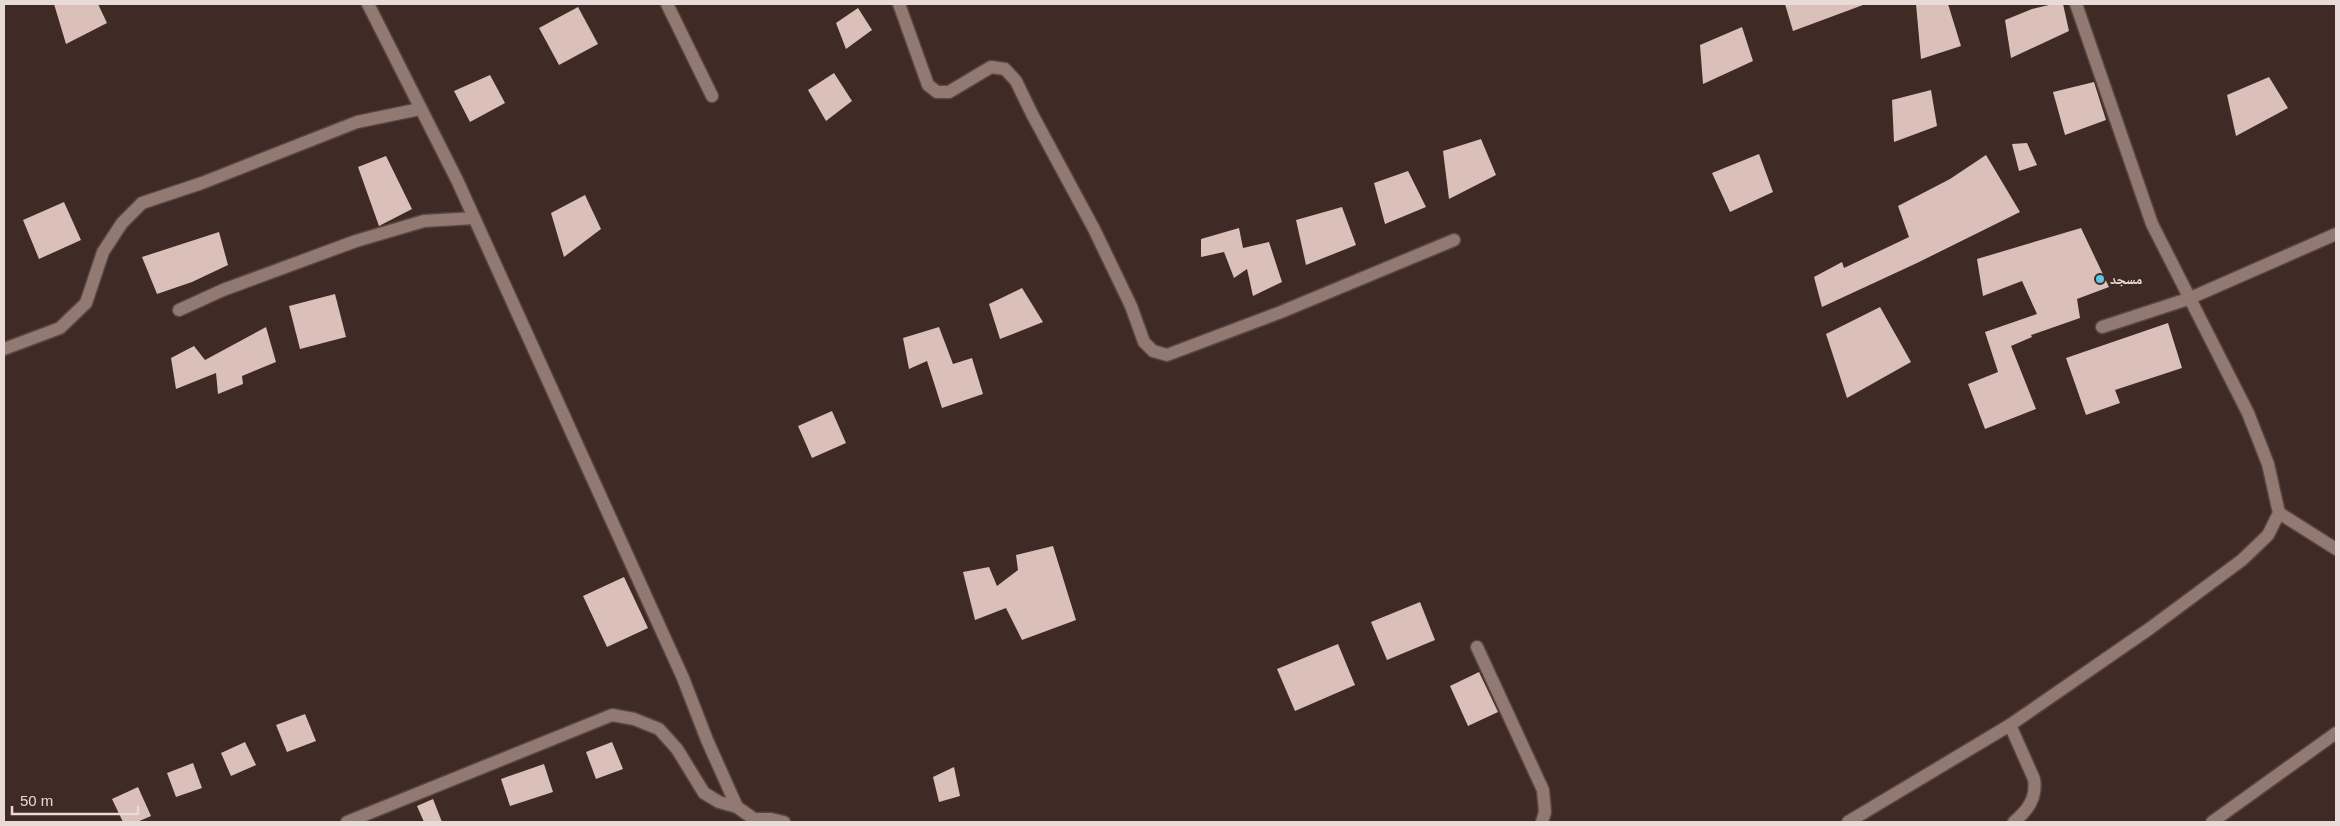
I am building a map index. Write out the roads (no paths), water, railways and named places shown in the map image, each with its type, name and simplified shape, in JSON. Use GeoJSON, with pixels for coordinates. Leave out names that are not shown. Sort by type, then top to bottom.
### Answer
{"type":"FeatureCollection","features":[{"type":"Feature","properties":{"kind":"street"},"geometry":{"type":"LineString","coordinates":[[368,4],[474,218],[683,678],[707,740],[737,807]]}},
{"type":"Feature","properties":{"kind":"street"},"geometry":{"type":"LineString","coordinates":[[667,4],[712,96]]}},
{"type":"Feature","properties":{"kind":"street"},"geometry":{"type":"LineString","coordinates":[[899,4],[928,85],[937,92],[949,92],[991,67],[1005,68],[1016,81],[1094,229],[1131,306],[1144,342],[1153,351],[1167,355],[1282,312],[1454,240]]}},
{"type":"Feature","properties":{"kind":"street"},"geometry":{"type":"LineString","coordinates":[[1848,822],[2010,725],[2149,629],[2242,560],[2268,535],[2279,513],[2268,464],[2248,413],[2188,299],[2152,224],[2076,4]]}},
{"type":"Feature","properties":{"kind":"street"},"geometry":{"type":"LineString","coordinates":[[4,349],[60,328],[86,303],[103,252],[122,223],[142,204],[202,183],[357,122],[420,109]]}},
{"type":"Feature","properties":{"kind":"street"},"geometry":{"type":"LineString","coordinates":[[179,310],[223,290],[356,241],[424,221],[474,218]]}},
{"type":"Feature","properties":{"kind":"street"},"geometry":{"type":"LineString","coordinates":[[2102,327],[2188,299],[2336,234]]}},
{"type":"Feature","properties":{"kind":"street"},"geometry":{"type":"LineString","coordinates":[[2279,513],[2336,549]]}},
{"type":"Feature","properties":{"kind":"street"},"geometry":{"type":"LineString","coordinates":[[1477,647],[1543,790],[1544,812],[1542,822]]}},
{"type":"Feature","properties":{"kind":"street"},"geometry":{"type":"LineString","coordinates":[[347,822],[612,715],[634,719],[658,729],[677,749],[704,793],[719,802],[737,807],[754,819],[771,819],[784,822]]}},
{"type":"Feature","properties":{"kind":"street"},"geometry":{"type":"LineString","coordinates":[[2010,725],[2034,778],[2035,788],[2033,799],[2014,822]]}},
{"type":"Feature","properties":{"kind":"street"},"geometry":{"type":"LineString","coordinates":[[2212,822],[2335,736]]}},
{"type":"Feature","properties":{"kind":"place","name":"مسجد"},"geometry":{"type":"Point","coordinates":[2100,279]}}]}
